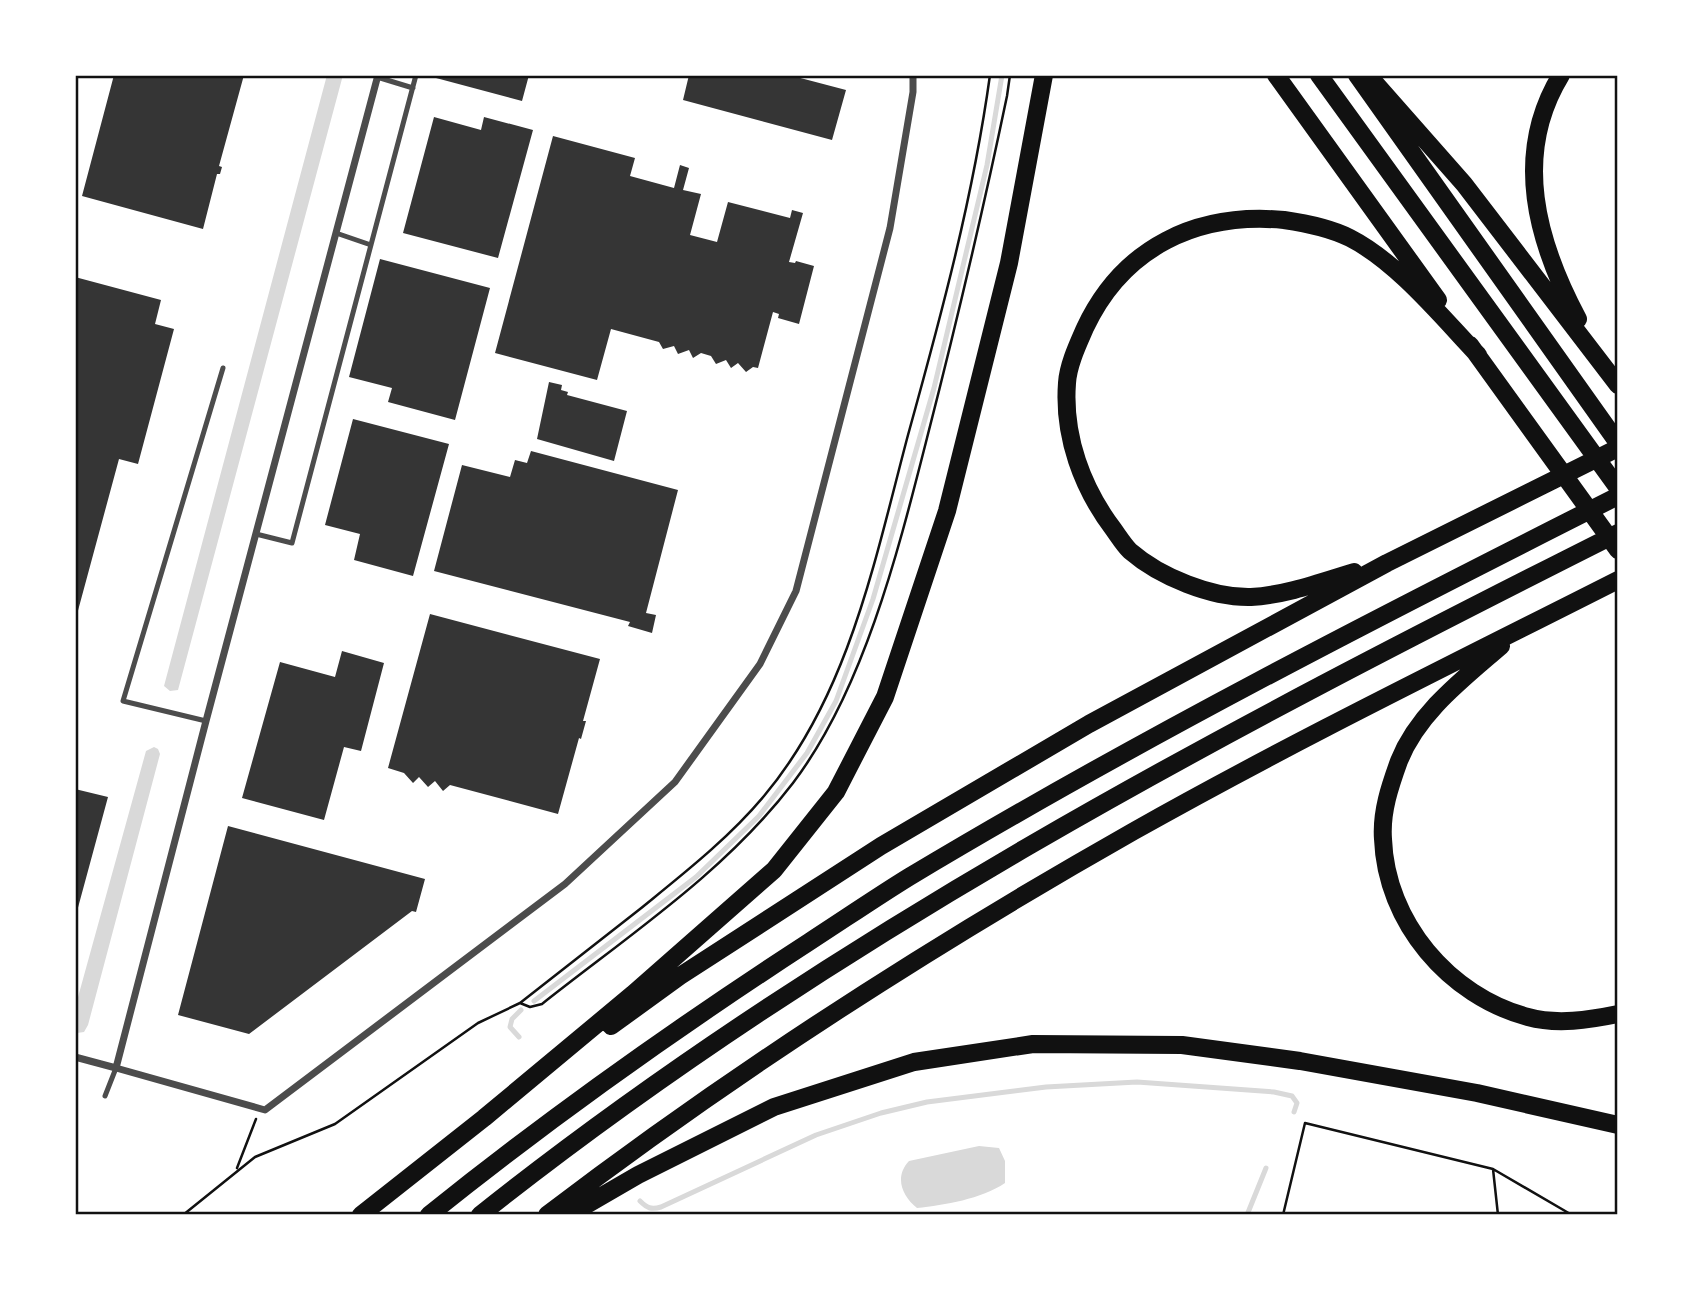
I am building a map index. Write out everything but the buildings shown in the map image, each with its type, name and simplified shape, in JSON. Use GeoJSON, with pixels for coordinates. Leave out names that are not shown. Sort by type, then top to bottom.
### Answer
{"type":"FeatureCollection","features":[{"type":"Feature","properties":{"kind":"highway"},"geometry":{"type":"LineString","coordinates":[[361,1215],[484,1118],[774,870],[836,792],[885,697],[947,511],[1009,263],[1044,75]]}},
{"type":"Feature","properties":{"kind":"highway"},"geometry":{"type":"LineString","coordinates":[[1276,75],[1618,550]]}},
{"type":"Feature","properties":{"kind":"highway"},"geometry":{"type":"LineString","coordinates":[[1319,75],[1618,488]]}},
{"type":"Feature","properties":{"kind":"highway"},"geometry":{"type":"LineString","coordinates":[[1357,75],[1618,443]]}},
{"type":"Feature","properties":{"kind":"highway"},"geometry":{"type":"LineString","coordinates":[[1368,75],[1464,184],[1618,385]]}},
{"type":"Feature","properties":{"kind":"highway"},"geometry":{"type":"LineString","coordinates":[[1561,75],[1550,95],[1536,145],[1534,197],[1538,222],[1555,272],[1601,362]]}},
{"type":"Feature","properties":{"kind":"highway"},"geometry":{"type":"LineString","coordinates":[[1387,563],[1291,590],[1251,597],[1206,592],[1162,571],[1129,550],[1102,514],[1081,476],[1069,434],[1066,381],[1077,346],[1095,307],[1122,273],[1155,247],[1190,228],[1228,219],[1263,218],[1305,223],[1350,238],[1398,273],[1478,355]]}},
{"type":"Feature","properties":{"kind":"highway"},"geometry":{"type":"LineString","coordinates":[[484,1118],[680,976],[881,846],[1089,724],[1387,563],[1618,448]]}},
{"type":"Feature","properties":{"kind":"highway"},"geometry":{"type":"LineString","coordinates":[[429,1215],[523,1139],[712,1005],[907,879],[1120,754],[1288,664],[1618,496]]}},
{"type":"Feature","properties":{"kind":"highway"},"geometry":{"type":"LineString","coordinates":[[480,1215],[530,1175],[726,1035],[929,903],[1170,765],[1298,696],[1618,533]]}},
{"type":"Feature","properties":{"kind":"highway"},"geometry":{"type":"LineString","coordinates":[[547,1215],[748,1070],[952,938],[1135,831],[1321,730],[1618,580]]}},
{"type":"Feature","properties":{"kind":"highway"},"geometry":{"type":"LineString","coordinates":[[1519,630],[1450,691],[1415,729],[1400,759],[1386,802],[1382,838],[1387,875],[1396,900],[1415,935],[1433,960],[1459,984],[1483,1000],[1529,1018],[1563,1021],[1618,1014]]}},
{"type":"Feature","properties":{"kind":"highway"},"geometry":{"type":"LineString","coordinates":[[569,1215],[638,1175],[774,1107],[914,1062],[1033,1044],[1182,1045],[1300,1061],[1477,1093],[1618,1125]]}},
{"type":"Feature","properties":{"kind":"street"},"geometry":{"type":"LineString","coordinates":[[75,1057],[265,1110],[565,884],[675,782],[760,664],[796,591],[890,228],[913,92],[913,75]]}},
{"type":"Feature","properties":{"kind":"street"},"geometry":{"type":"LineString","coordinates":[[116,1068],[378,76]]}},
{"type":"Feature","properties":{"kind":"lane"},"geometry":{"type":"LineString","coordinates":[[256,534],[292,543],[416,75]]}},
{"type":"Feature","properties":{"kind":"lane"},"geometry":{"type":"LineString","coordinates":[[378,76],[413,88]]}},
{"type":"Feature","properties":{"kind":"lane"},"geometry":{"type":"LineString","coordinates":[[336,233],[371,245]]}},
{"type":"Feature","properties":{"kind":"lane"},"geometry":{"type":"LineString","coordinates":[[206,720],[123,701],[223,368]]}},
{"type":"Feature","properties":{"kind":"lane"},"geometry":{"type":"LineString","coordinates":[[105,1096],[116,1068]]}},
{"type":"Feature","properties":{"kind":"path"},"geometry":{"type":"LineString","coordinates":[[520,1003],[672,883],[747,815],[766,794],[809,732],[832,687],[859,611],[950,279],[968,205],[990,75]]}},
{"type":"Feature","properties":{"kind":"path"},"geometry":{"type":"LineString","coordinates":[[236,1172],[260,1108]]}},
{"type":"Feature","properties":{"kind":"path"},"geometry":{"type":"LineString","coordinates":[[1283,1215],[1305,1123],[1493,1169],[1572,1215]]}},
{"type":"Feature","properties":{"kind":"path"},"geometry":{"type":"LineString","coordinates":[[1493,1169],[1498,1215]]}},
{"type":"Feature","properties":{"kind":"shaded area"},"geometry":{"type":"Polygon","coordinates":[[[327,75],[343,75],[178,690],[170,691],[164,686],[327,75]]]}},
{"type":"Feature","properties":{"kind":"shaded area"},"geometry":{"type":"Polygon","coordinates":[[[154,747],[160,754],[88,1025],[84,1032],[77,1033],[75,1008],[146,751],[154,747]]]}},
{"type":"Feature","properties":{"kind":"shaded area"},"geometry":{"type":"Polygon","coordinates":[[[979,1146],[999,1148],[1005,1161],[1005,1183],[974,1197],[939,1205],[917,1208],[907,1198],[901,1180],[904,1167],[909,1161],[979,1146]]]}},
{"type":"Feature","properties":{"kind":"waterway"},"geometry":{"type":"LineString","coordinates":[[534,1001],[696,877],[759,816],[807,753],[836,701],[873,599],[934,388],[987,165],[1002,75]]}},
{"type":"Feature","properties":{"kind":"waterway"},"geometry":{"type":"LineString","coordinates":[[519,1037],[510,1027],[512,1019],[521,1010]]}},
{"type":"Feature","properties":{"kind":"waterway"},"geometry":{"type":"LineString","coordinates":[[640,1201],[649,1208],[661,1207],[816,1135],[881,1113],[927,1102],[1046,1087],[1137,1082],[1274,1092],[1292,1096],[1297,1103],[1294,1112]]}},
{"type":"Feature","properties":{"kind":"waterway"},"geometry":{"type":"LineString","coordinates":[[1247,1215],[1266,1168]]}}]}
